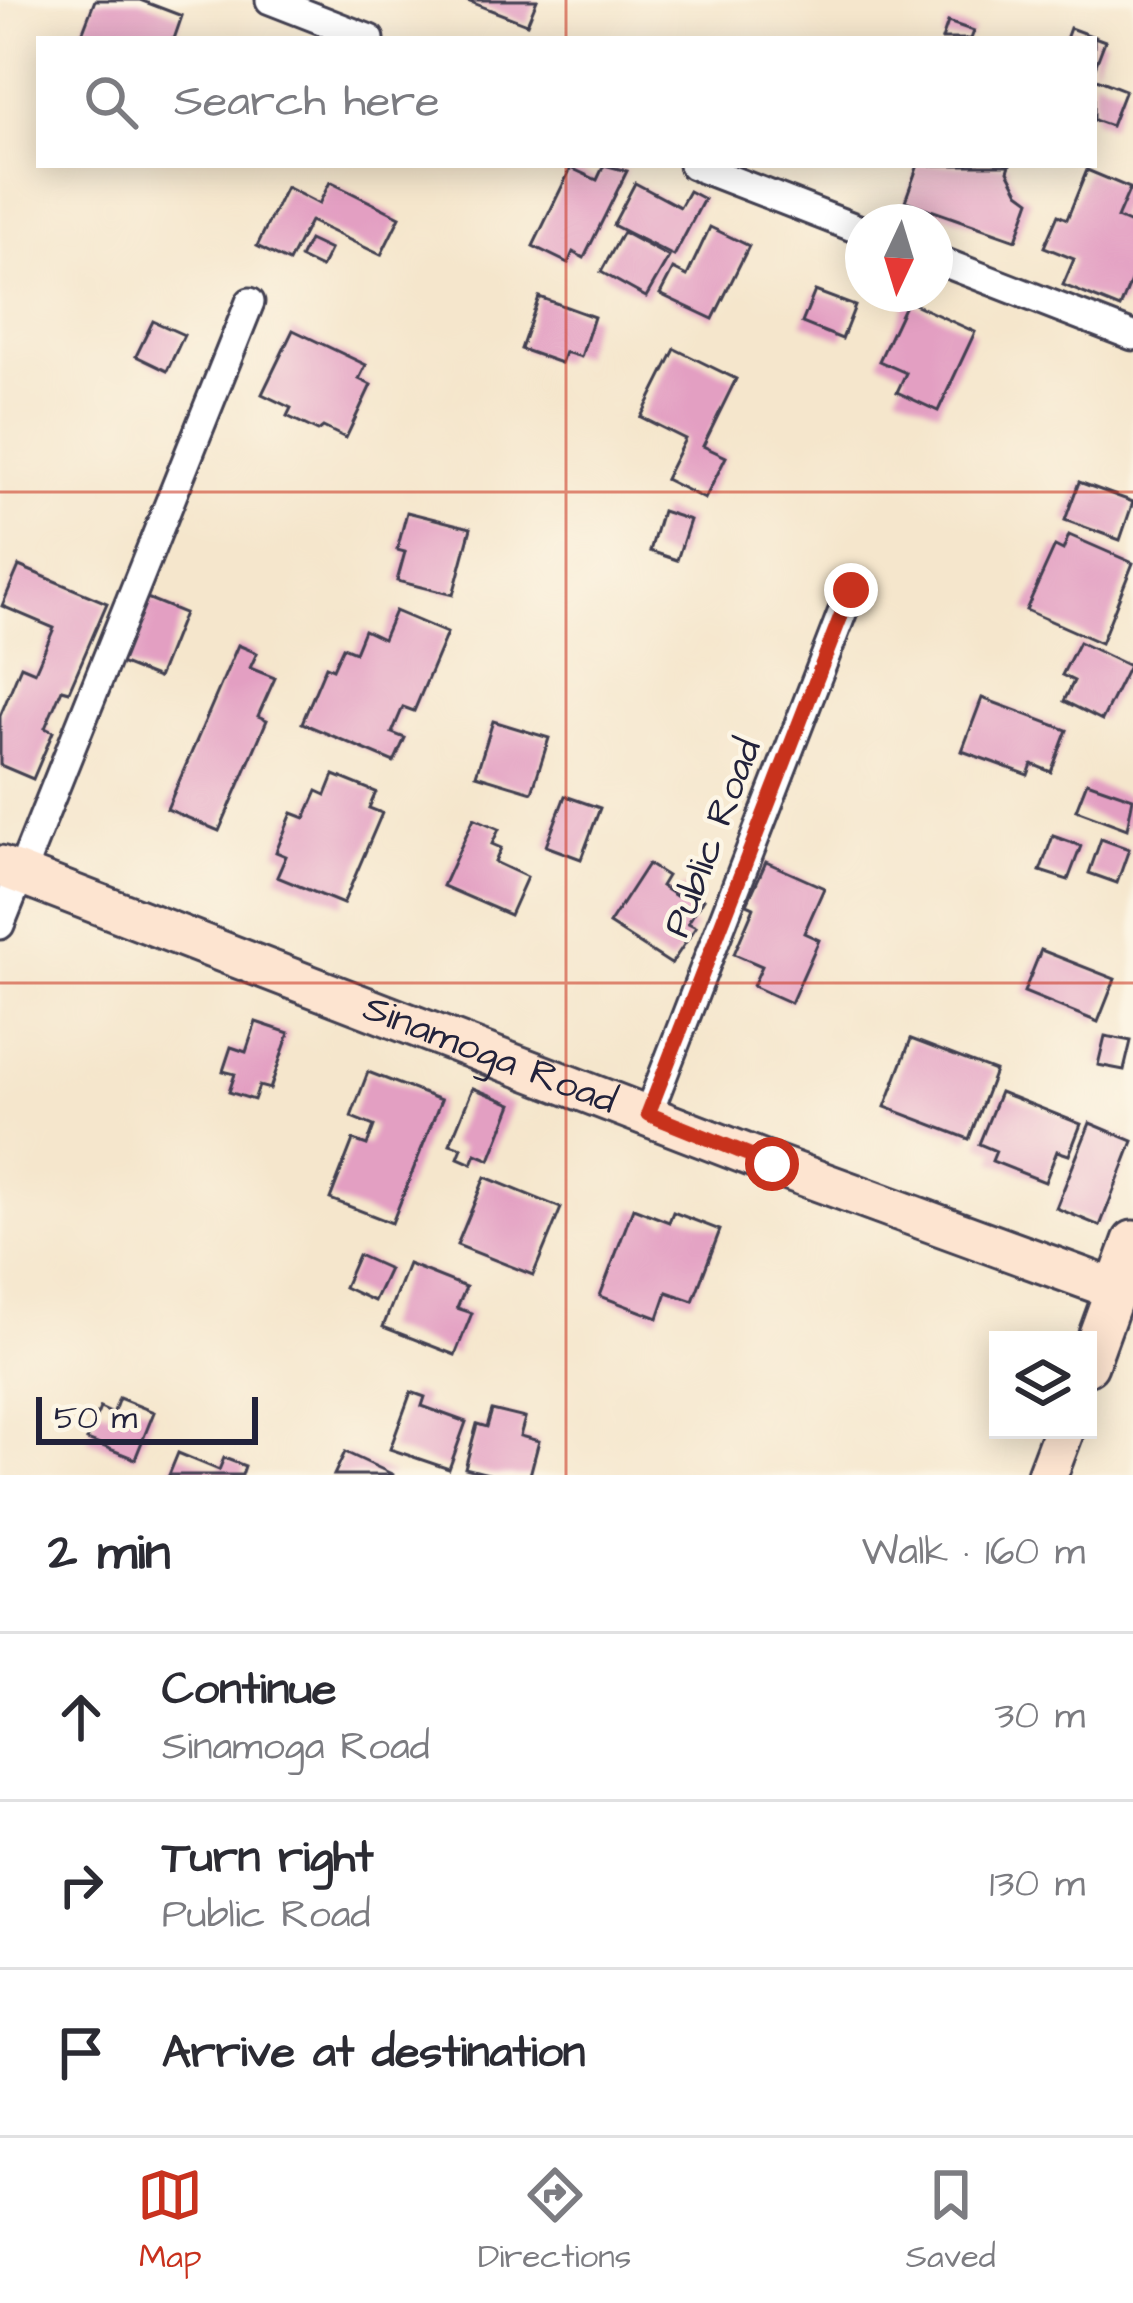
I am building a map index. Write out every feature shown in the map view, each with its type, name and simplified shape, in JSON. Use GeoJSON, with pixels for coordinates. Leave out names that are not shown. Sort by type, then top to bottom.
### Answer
{"type":"FeatureCollection","features":[{"type":"Feature","properties":{"kind":"street"},"geometry":{"type":"LineString","coordinates":[[270,0],[362,36]]}},
{"type":"Feature","properties":{"kind":"street"},"geometry":{"type":"LineString","coordinates":[[701,168],[845,224]]}},
{"type":"Feature","properties":{"kind":"street"},"geometry":{"type":"LineString","coordinates":[[953,266],[1133,336]]}},
{"type":"Feature","properties":{"kind":"street"},"geometry":{"type":"LineString","coordinates":[[0,925],[9,870],[250,302]]}},
{"type":"Feature","properties":{"kind":"street","name":"Public Road"},"geometry":{"type":"LineString","coordinates":[[648,1114],[851,590]]}},
{"type":"Feature","properties":{"kind":"street","name":"Sinamoga Road"},"geometry":{"type":"LineString","coordinates":[[9,870],[1114,1288]]}},
{"type":"Feature","properties":{"kind":"street"},"geometry":{"type":"LineString","coordinates":[[1097,1338],[1133,1241]]}},
{"type":"Feature","properties":{"kind":"street"},"geometry":{"type":"LineString","coordinates":[[1047,1475],[1061,1439]]}},
{"type":"Feature","properties":{"kind":"building"},"geometry":{"type":"Polygon","coordinates":[[[95,0],[140,0],[182,16],[175,36],[81,36],[95,0]]]}},
{"type":"Feature","properties":{"kind":"building"},"geometry":{"type":"Polygon","coordinates":[[[465,0],[537,0],[527,24],[465,0]]]}},
{"type":"Feature","properties":{"kind":"building"},"geometry":{"type":"Polygon","coordinates":[[[948,22],[974,31],[972,36],[943,36],[948,22]]]}},
{"type":"Feature","properties":{"kind":"building"},"geometry":{"type":"Polygon","coordinates":[[[1070,28],[1092,36],[1067,36],[1070,28]]]}},
{"type":"Feature","properties":{"kind":"building"},"geometry":{"type":"Polygon","coordinates":[[[1097,38],[1105,41],[1097,62],[1097,38]]]}},
{"type":"Feature","properties":{"kind":"building"},"geometry":{"type":"Polygon","coordinates":[[[1097,79],[1125,90],[1111,126],[1097,121],[1097,79]]]}},
{"type":"Feature","properties":{"kind":"building"},"geometry":{"type":"Polygon","coordinates":[[[571,168],[597,180],[603,168],[627,171],[584,258],[573,252],[568,263],[533,246],[571,168]]]}},
{"type":"Feature","properties":{"kind":"building"},"geometry":{"type":"Polygon","coordinates":[[[917,168],[1009,168],[1019,192],[1030,200],[1016,240],[953,218],[953,204],[905,201],[917,168]]]}},
{"type":"Feature","properties":{"kind":"building"},"geometry":{"type":"Polygon","coordinates":[[[1087,170],[1130,188],[1117,218],[1133,225],[1133,276],[1120,308],[1063,285],[1074,259],[1044,247],[1058,215],[1067,219],[1087,170]]]}},
{"type":"Feature","properties":{"kind":"building"},"geometry":{"type":"Polygon","coordinates":[[[330,182],[400,217],[381,255],[310,221],[289,262],[257,246],[286,187],[319,204],[330,182]]]}},
{"type":"Feature","properties":{"kind":"building"},"geometry":{"type":"Polygon","coordinates":[[[635,183],[680,207],[689,191],[704,199],[674,256],[613,225],[635,183]]]}},
{"type":"Feature","properties":{"kind":"building"},"geometry":{"type":"Polygon","coordinates":[[[710,227],[749,246],[713,319],[660,294],[673,269],[687,276],[710,227]]]}},
{"type":"Feature","properties":{"kind":"building"},"geometry":{"type":"Polygon","coordinates":[[[623,232],[669,257],[646,297],[601,272],[623,232]]]}},
{"type":"Feature","properties":{"kind":"building"},"geometry":{"type":"Polygon","coordinates":[[[309,240],[330,250],[321,268],[300,258],[309,240]]]}},
{"type":"Feature","properties":{"kind":"building"},"geometry":{"type":"Polygon","coordinates":[[[815,291],[845,302],[845,312],[853,312],[842,339],[802,323],[815,291]]]}},
{"type":"Feature","properties":{"kind":"building"},"geometry":{"type":"Polygon","coordinates":[[[539,297],[594,317],[581,357],[565,352],[561,363],[521,349],[539,297]]]}},
{"type":"Feature","properties":{"kind":"building"},"geometry":{"type":"Polygon","coordinates":[[[902,312],[931,312],[975,332],[938,411],[897,392],[906,373],[879,361],[902,312]]]}},
{"type":"Feature","properties":{"kind":"building"},"geometry":{"type":"Polygon","coordinates":[[[153,321],[184,335],[167,371],[136,356],[153,321]]]}},
{"type":"Feature","properties":{"kind":"building"},"geometry":{"type":"Polygon","coordinates":[[[293,330],[366,365],[359,379],[371,385],[346,438],[287,416],[291,408],[262,394],[293,330]]]}},
{"type":"Feature","properties":{"kind":"building"},"geometry":{"type":"Polygon","coordinates":[[[675,349],[736,379],[703,446],[726,457],[705,499],[665,479],[685,439],[641,417],[675,349]]]}},
{"type":"Feature","properties":{"kind":"building"},"geometry":{"type":"Polygon","coordinates":[[[1079,482],[1133,502],[1120,540],[1065,520],[1079,482]]]}},
{"type":"Feature","properties":{"kind":"building"},"geometry":{"type":"Polygon","coordinates":[[[662,511],[690,520],[677,560],[650,551],[662,511]]]}},
{"type":"Feature","properties":{"kind":"building"},"geometry":{"type":"Polygon","coordinates":[[[407,512],[471,528],[453,595],[397,581],[405,552],[397,550],[407,512]]]}},
{"type":"Feature","properties":{"kind":"building"},"geometry":{"type":"Polygon","coordinates":[[[1069,535],[1133,563],[1101,643],[1026,610],[1055,546],[1063,550],[1069,535]]]}},
{"type":"Feature","properties":{"kind":"building"},"geometry":{"type":"Polygon","coordinates":[[[19,566],[107,603],[69,691],[62,689],[45,728],[53,732],[33,779],[0,765],[0,716],[21,666],[35,672],[54,628],[2,606],[19,566]]]}},
{"type":"Feature","properties":{"kind":"building"},"geometry":{"type":"Polygon","coordinates":[[[147,598],[184,613],[158,678],[120,663],[147,598]]]}},
{"type":"Feature","properties":{"kind":"building"},"geometry":{"type":"Polygon","coordinates":[[[395,611],[447,633],[414,711],[403,707],[392,733],[405,738],[394,762],[302,723],[326,666],[333,669],[343,647],[355,652],[364,630],[383,639],[395,611]]]}},
{"type":"Feature","properties":{"kind":"building"},"geometry":{"type":"Polygon","coordinates":[[[1079,642],[1129,666],[1102,720],[1064,701],[1074,681],[1062,675],[1079,642]]]}},
{"type":"Feature","properties":{"kind":"building"},"geometry":{"type":"Polygon","coordinates":[[[238,645],[257,653],[250,668],[275,678],[258,716],[267,720],[219,831],[167,809],[238,645]]]}},
{"type":"Feature","properties":{"kind":"building"},"geometry":{"type":"Polygon","coordinates":[[[982,698],[1067,730],[1051,772],[1032,764],[1028,775],[962,751],[982,698]]]}},
{"type":"Feature","properties":{"kind":"building"},"geometry":{"type":"Polygon","coordinates":[[[493,721],[549,738],[532,792],[476,775],[493,721]]]}},
{"type":"Feature","properties":{"kind":"building"},"geometry":{"type":"Polygon","coordinates":[[[334,775],[376,792],[369,808],[382,813],[343,904],[277,877],[286,856],[276,852],[292,813],[305,818],[317,791],[326,795],[334,775]]]}},
{"type":"Feature","properties":{"kind":"building"},"geometry":{"type":"Polygon","coordinates":[[[1087,782],[1133,798],[1127,829],[1076,810],[1087,782]]]}},
{"type":"Feature","properties":{"kind":"building"},"geometry":{"type":"Polygon","coordinates":[[[565,796],[600,808],[581,859],[546,846],[565,796]]]}},
{"type":"Feature","properties":{"kind":"building"},"geometry":{"type":"Polygon","coordinates":[[[474,818],[499,829],[492,844],[501,848],[495,862],[527,877],[510,915],[443,886],[474,818]]]}},
{"type":"Feature","properties":{"kind":"building"},"geometry":{"type":"Polygon","coordinates":[[[1053,836],[1081,846],[1068,880],[1040,871],[1053,836]]]}},
{"type":"Feature","properties":{"kind":"building"},"geometry":{"type":"Polygon","coordinates":[[[1101,839],[1129,849],[1117,883],[1089,873],[1101,839]]]}},
{"type":"Feature","properties":{"kind":"building"},"geometry":{"type":"Polygon","coordinates":[[[766,862],[824,888],[804,933],[819,940],[791,1003],[753,986],[762,966],[734,954],[754,907],[747,904],[766,862]]]}},
{"type":"Feature","properties":{"kind":"building"},"geometry":{"type":"Polygon","coordinates":[[[648,864],[667,876],[661,886],[676,896],[683,886],[703,899],[688,923],[696,927],[671,964],[609,924],[648,864]]]}},
{"type":"Feature","properties":{"kind":"building"},"geometry":{"type":"Polygon","coordinates":[[[1041,950],[1115,979],[1098,1022],[1024,992],[1041,950]]]}},
{"type":"Feature","properties":{"kind":"building"},"geometry":{"type":"Polygon","coordinates":[[[256,1022],[289,1033],[270,1089],[259,1086],[254,1100],[229,1092],[235,1074],[223,1071],[231,1047],[246,1052],[256,1022]]]}},
{"type":"Feature","properties":{"kind":"building"},"geometry":{"type":"Polygon","coordinates":[[[1105,1036],[1131,1041],[1124,1070],[1098,1065],[1105,1036]]]}},
{"type":"Feature","properties":{"kind":"building"},"geometry":{"type":"Polygon","coordinates":[[[911,1039],[995,1071],[969,1139],[885,1107],[911,1039]]]}},
{"type":"Feature","properties":{"kind":"building"},"geometry":{"type":"Polygon","coordinates":[[[368,1072],[441,1100],[392,1223],[330,1199],[353,1140],[367,1145],[374,1126],[351,1117],[368,1072]]]}},
{"type":"Feature","properties":{"kind":"building"},"geometry":{"type":"Polygon","coordinates":[[[473,1088],[512,1104],[490,1160],[476,1154],[472,1164],[458,1158],[462,1148],[450,1144],[473,1088]]]}},
{"type":"Feature","properties":{"kind":"building"},"geometry":{"type":"Polygon","coordinates":[[[1000,1092],[1081,1124],[1069,1155],[1057,1151],[1045,1182],[992,1161],[996,1151],[979,1144],[1000,1092]]]}},
{"type":"Feature","properties":{"kind":"building"},"geometry":{"type":"Polygon","coordinates":[[[1090,1123],[1133,1141],[1100,1226],[1056,1208],[1090,1123]]]}},
{"type":"Feature","properties":{"kind":"building"},"geometry":{"type":"Polygon","coordinates":[[[485,1177],[561,1208],[533,1275],[457,1245],[485,1177]]]}},
{"type":"Feature","properties":{"kind":"building"},"geometry":{"type":"Polygon","coordinates":[[[633,1208],[669,1222],[673,1212],[720,1230],[693,1301],[667,1292],[658,1318],[600,1296],[633,1208]]]}},
{"type":"Feature","properties":{"kind":"building"},"geometry":{"type":"Polygon","coordinates":[[[358,1255],[389,1269],[374,1301],[344,1287],[358,1255]]]}},
{"type":"Feature","properties":{"kind":"building"},"geometry":{"type":"Polygon","coordinates":[[[408,1264],[466,1287],[457,1308],[472,1313],[455,1355],[383,1327],[408,1264]]]}},
{"type":"Feature","properties":{"kind":"building"},"geometry":{"type":"Polygon","coordinates":[[[411,1392],[425,1397],[422,1406],[466,1422],[449,1469],[390,1449],[411,1392]]]}},
{"type":"Feature","properties":{"kind":"building"},"geometry":{"type":"Polygon","coordinates":[[[119,1398],[154,1412],[135,1459],[87,1440],[100,1408],[113,1414],[119,1398]]]}},
{"type":"Feature","properties":{"kind":"building"},"geometry":{"type":"Polygon","coordinates":[[[492,1410],[525,1418],[520,1436],[539,1441],[530,1475],[492,1475],[465,1468],[477,1424],[487,1427],[492,1410]]]}},
{"type":"Feature","properties":{"kind":"building"},"geometry":{"type":"Polygon","coordinates":[[[345,1452],[394,1475],[334,1475],[345,1452]]]}},
{"type":"Feature","properties":{"kind":"building"},"geometry":{"type":"Polygon","coordinates":[[[178,1453],[219,1470],[224,1458],[245,1466],[242,1475],[169,1475],[178,1453]]]}},
{"type":"Feature","properties":{"kind":"route"},"geometry":{"type":"LineString","coordinates":[[772,1164],[648,1114],[851,590]]}}]}
